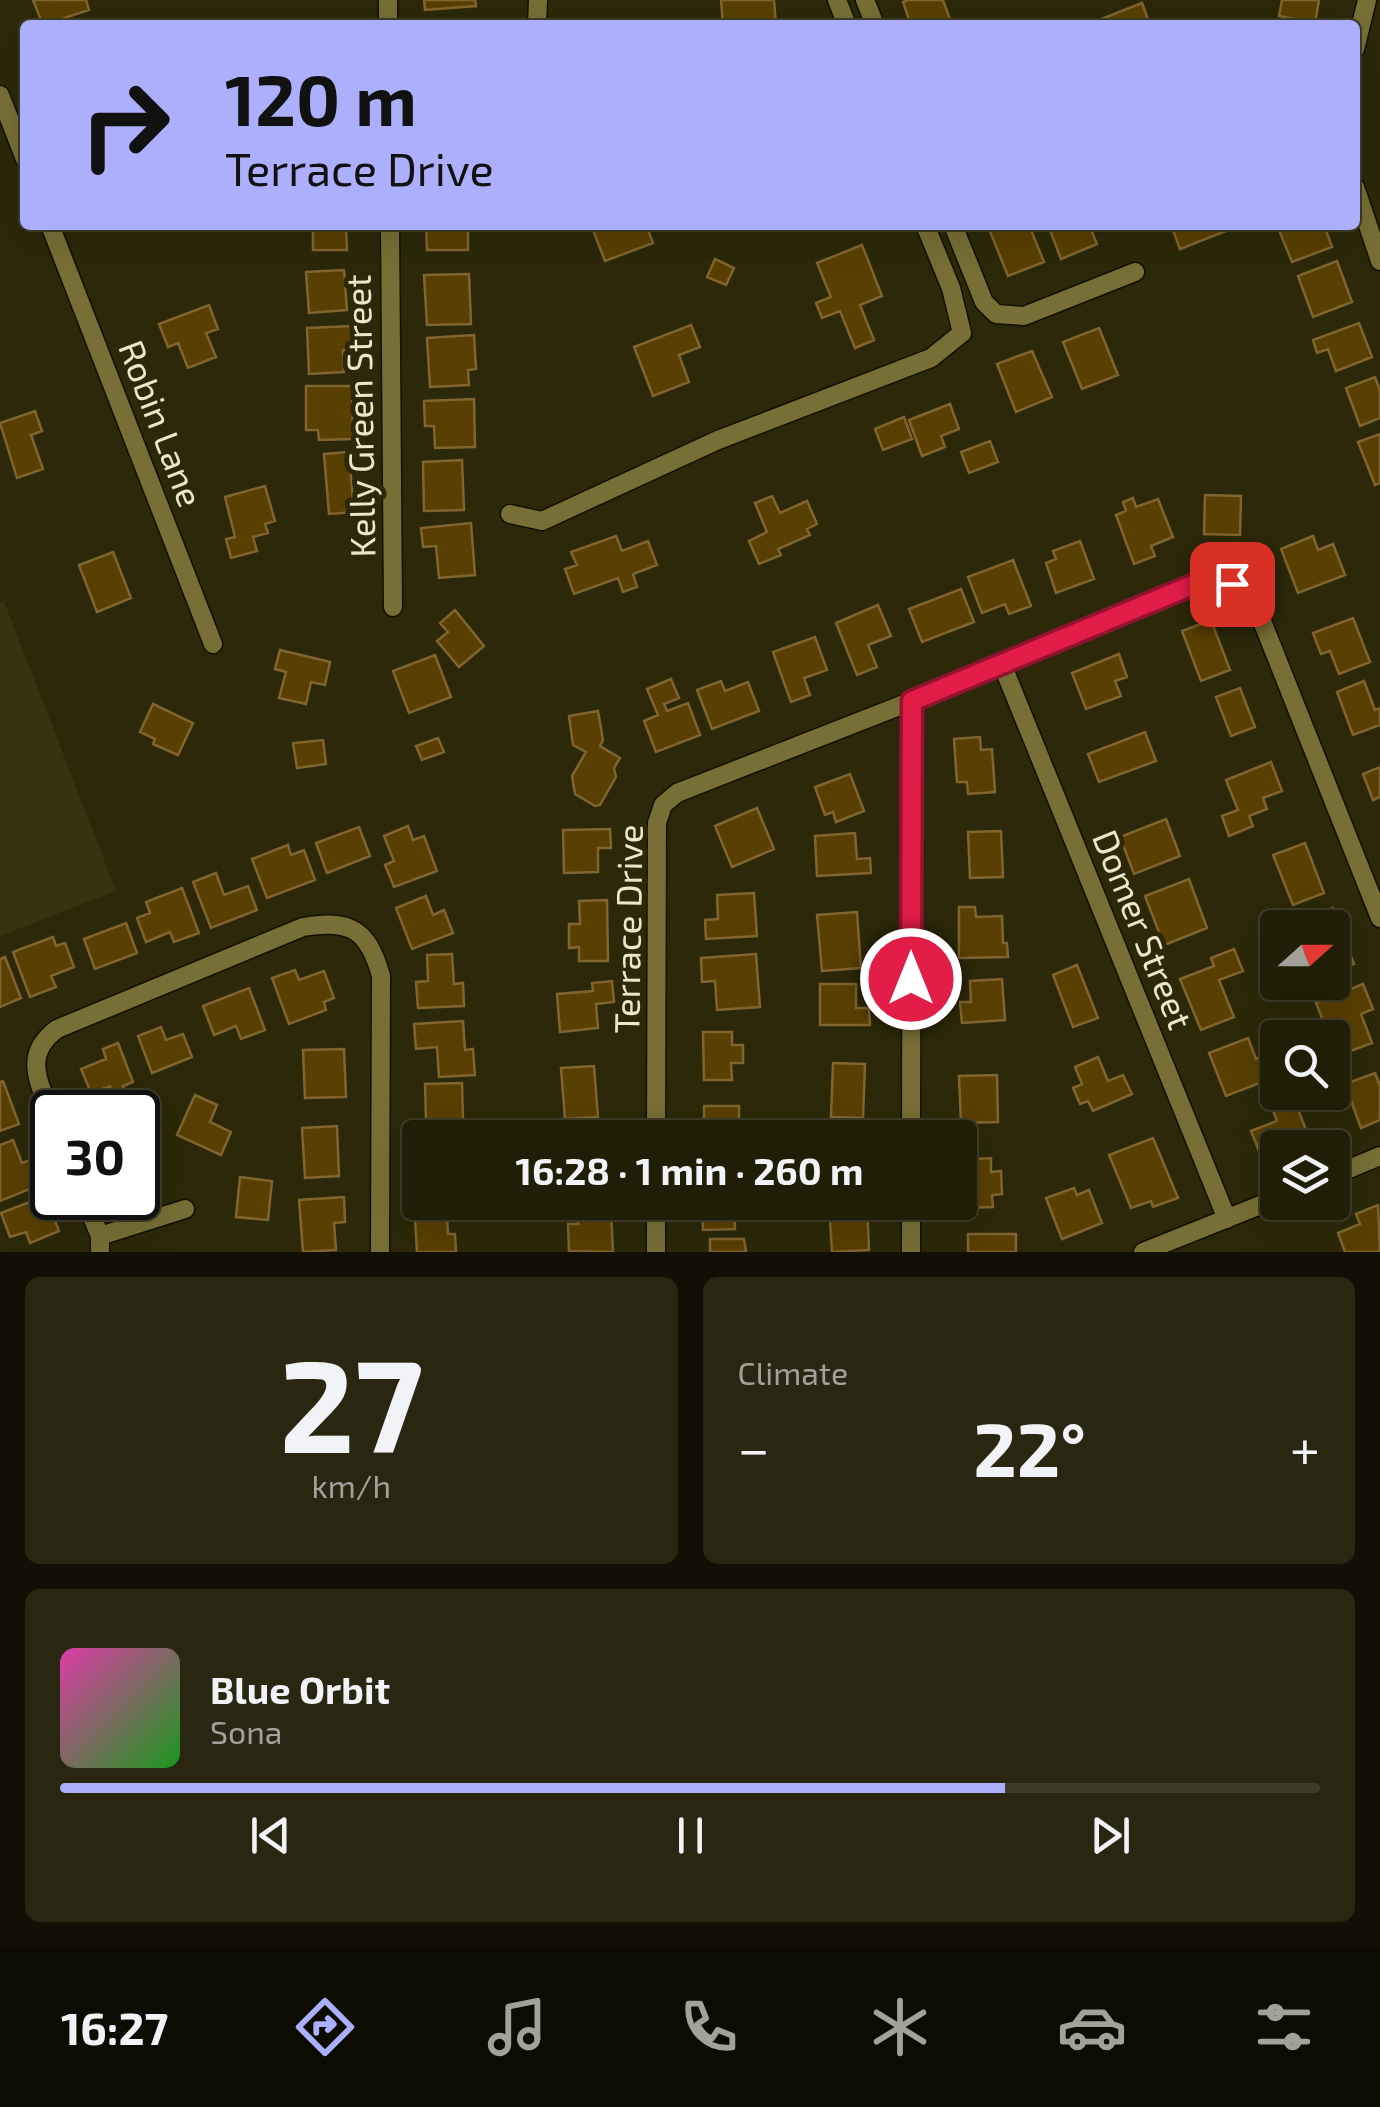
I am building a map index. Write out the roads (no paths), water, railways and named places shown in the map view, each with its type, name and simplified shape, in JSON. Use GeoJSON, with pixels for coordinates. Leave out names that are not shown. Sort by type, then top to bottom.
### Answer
{"type":"FeatureCollection","features":[{"type":"Feature","properties":{"kind":"street"},"geometry":{"type":"LineString","coordinates":[[1360,29],[1367,0]]}},
{"type":"Feature","properties":{"kind":"street"},"geometry":{"type":"LineString","coordinates":[[0,95],[20,146]]}},
{"type":"Feature","properties":{"kind":"street"},"geometry":{"type":"LineString","coordinates":[[1360,202],[1380,261]]}},
{"type":"Feature","properties":{"kind":"street","name":"Robin Lane"},"geometry":{"type":"LineString","coordinates":[[52,230],[213,644]]}},
{"type":"Feature","properties":{"kind":"street","name":"Kelly Green Street"},"geometry":{"type":"LineString","coordinates":[[390,230],[393,607]]}},
{"type":"Feature","properties":{"kind":"street"},"geometry":{"type":"LineString","coordinates":[[510,514],[542,521],[718,440],[931,358],[962,334],[951,288],[927,230]]}},
{"type":"Feature","properties":{"kind":"street"},"geometry":{"type":"LineString","coordinates":[[955,230],[984,302],[996,314],[1024,316],[1136,272]]}},
{"type":"Feature","properties":{"kind":"street","name":"Terrace Drive"},"geometry":{"type":"LineString","coordinates":[[656,1120],[657,822],[663,805],[677,793],[1195,584],[1216,580],[1232,584],[1246,593],[1258,611],[1380,918]]}},
{"type":"Feature","properties":{"kind":"street","name":"Domer Street"},"geometry":{"type":"LineString","coordinates":[[1002,664],[1227,1219]]}},
{"type":"Feature","properties":{"kind":"street"},"geometry":{"type":"LineString","coordinates":[[911,1120],[912,701]]}},
{"type":"Feature","properties":{"kind":"street"},"geometry":{"type":"LineString","coordinates":[[42,1090],[36,1056],[44,1038],[57,1029],[303,927],[331,922],[357,930],[374,950],[381,976],[380,1252]]}},
{"type":"Feature","properties":{"kind":"street"},"geometry":{"type":"LineString","coordinates":[[1350,1168],[1380,1156]]}},
{"type":"Feature","properties":{"kind":"street"},"geometry":{"type":"LineString","coordinates":[[1143,1252],[1260,1205]]}},
{"type":"Feature","properties":{"kind":"street"},"geometry":{"type":"LineString","coordinates":[[92,1220],[100,1244],[185,1209]]}},
{"type":"Feature","properties":{"kind":"street"},"geometry":{"type":"LineString","coordinates":[[656,1220],[656,1252]]}},
{"type":"Feature","properties":{"kind":"street"},"geometry":{"type":"LineString","coordinates":[[910,1252],[911,1220]]}}]}
